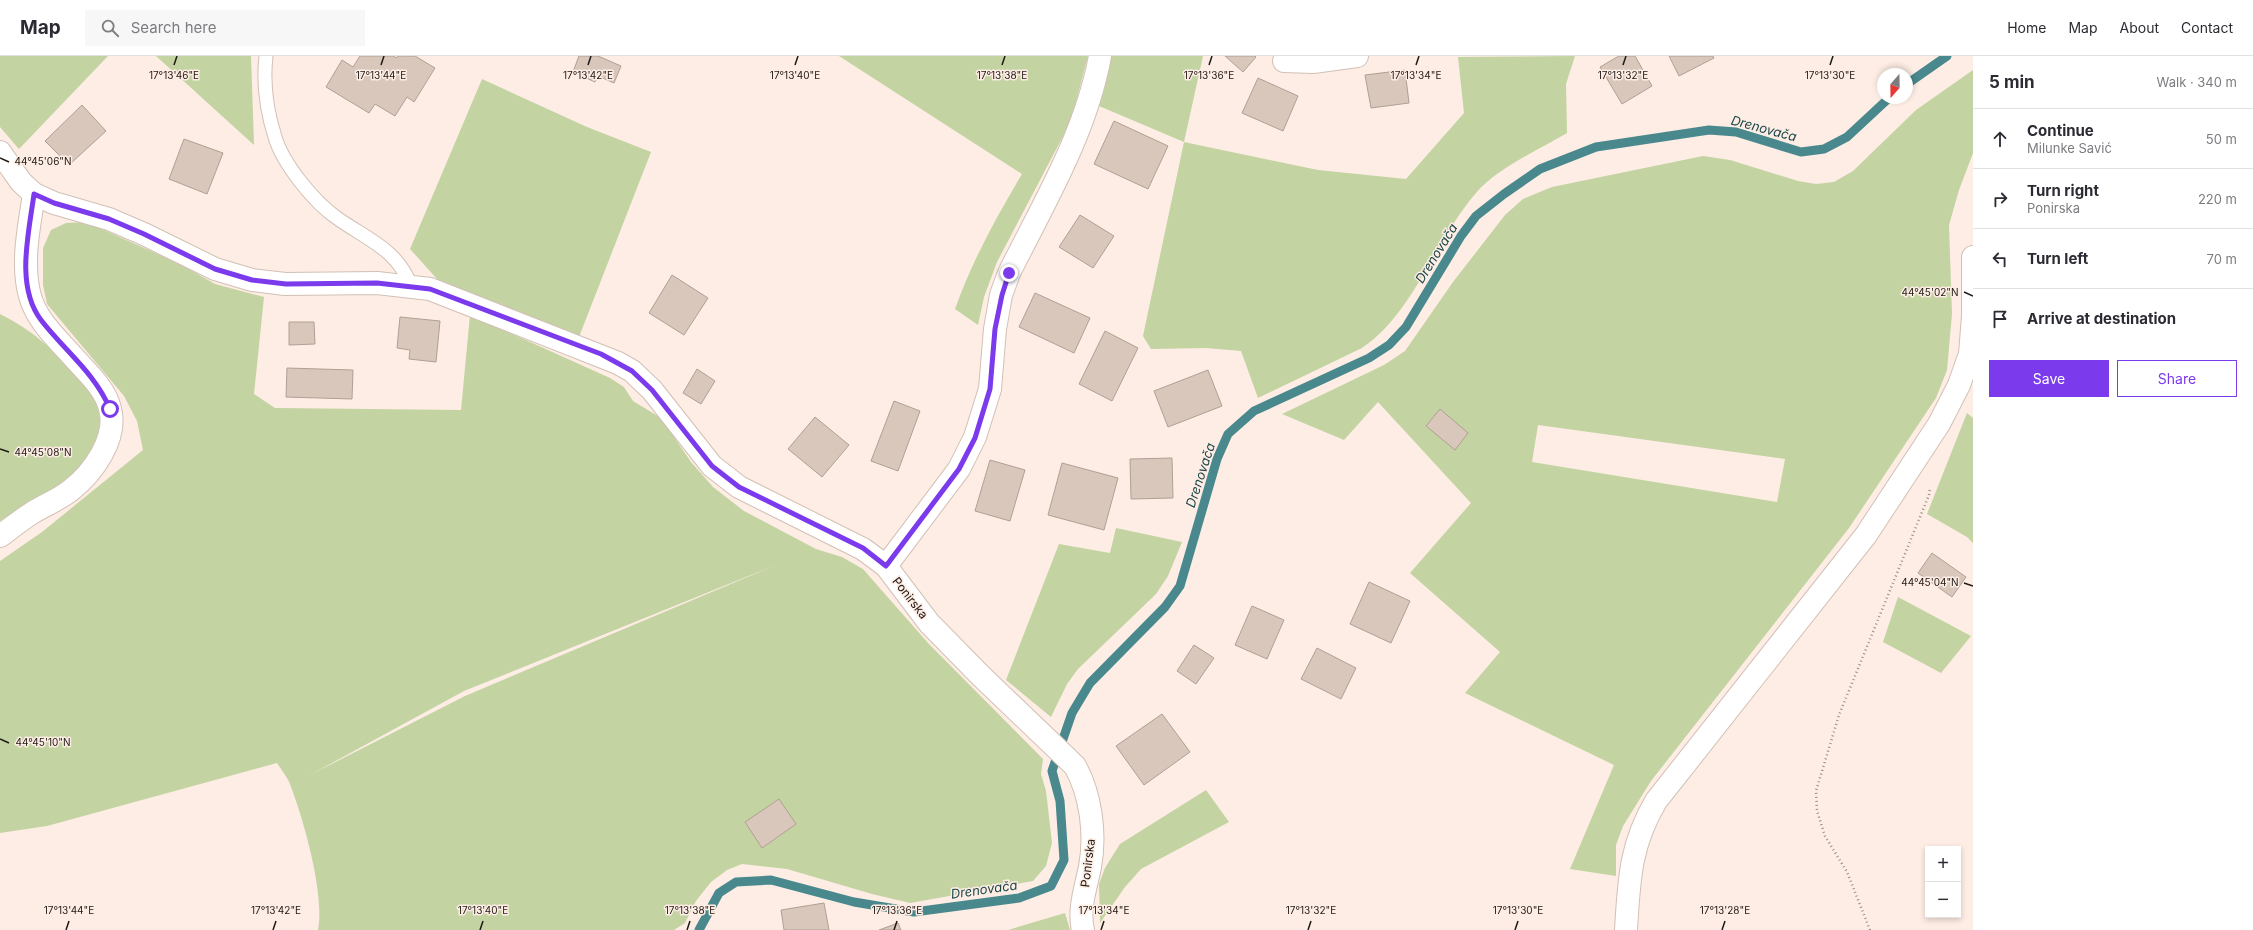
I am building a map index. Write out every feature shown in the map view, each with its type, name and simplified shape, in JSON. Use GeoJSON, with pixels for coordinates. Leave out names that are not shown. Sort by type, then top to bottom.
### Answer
{"type":"FeatureCollection","features":[{"type":"Feature","properties":{"kind":"street"},"geometry":{"type":"LineString","coordinates":[[886,566],[959,469],[975,438],[990,389],[995,329],[1002,295],[1009,273],[1081,127],[1094,88],[1100,56]]}},
{"type":"Feature","properties":{"kind":"street"},"geometry":{"type":"LineString","coordinates":[[1284,61],[1313,62],[1357,56]]}},
{"type":"Feature","properties":{"kind":"street","name":"Ponirska"},"geometry":{"type":"LineString","coordinates":[[0,152],[21,182],[34,194],[54,203],[109,219],[144,234],[215,269],[252,280],[286,284],[377,283],[430,289],[618,363],[632,371],[652,390],[712,466],[739,487],[863,548],[886,566],[930,623],[980,675],[1066,756],[1081,776],[1088,804],[1092,835],[1090,865],[1080,914],[1082,930]]}},
{"type":"Feature","properties":{"kind":"street"},"geometry":{"type":"LineString","coordinates":[[0,536],[30,514],[72,490],[97,462],[107,444],[112,423],[110,409],[105,395],[88,373],[40,319],[30,297],[26,274],[28,233],[34,194]]}},
{"type":"Feature","properties":{"kind":"street"},"geometry":{"type":"LineString","coordinates":[[1626,930],[1629,888],[1635,847],[1644,822],[1656,801],[1866,535],[1939,424],[1953,398],[1970,354],[1973,316],[1973,257]]}},
{"type":"Feature","properties":{"kind":"lane"},"geometry":{"type":"LineString","coordinates":[[266,56],[264,75],[275,138],[296,174],[316,199],[336,218],[397,260],[406,272],[412,286]]}},
{"type":"Feature","properties":{"kind":"path"},"geometry":{"type":"LineString","coordinates":[[1870,930],[1847,872],[1825,836],[1817,811],[1816,791],[1839,715],[1929,495],[1930,487]]}},
{"type":"Feature","properties":{"kind":"green space"},"geometry":{"type":"Polygon","coordinates":[[[0,56],[108,56],[19,149],[0,127],[0,56]]]}},
{"type":"Feature","properties":{"kind":"green space"},"geometry":{"type":"Polygon","coordinates":[[[156,56],[251,56],[254,145],[156,56]]]}},
{"type":"Feature","properties":{"kind":"green space"},"geometry":{"type":"Polygon","coordinates":[[[839,56],[1088,56],[1071,121],[997,262],[984,297],[978,325],[955,309],[985,240],[1022,174],[839,56]]]}},
{"type":"Feature","properties":{"kind":"green space"},"geometry":{"type":"Polygon","coordinates":[[[1109,56],[1203,56],[1184,142],[1099,106],[1109,56]]]}},
{"type":"Feature","properties":{"kind":"green space"},"geometry":{"type":"Polygon","coordinates":[[[1575,56],[1566,84],[1567,133],[1506,168],[1476,193],[1448,232],[1410,296],[1396,316],[1380,333],[1362,348],[1258,398],[1241,351],[1206,348],[1151,349],[1143,336],[1184,142],[1318,170],[1406,179],[1464,113],[1458,57],[1575,56]]]}},
{"type":"Feature","properties":{"kind":"green space"},"geometry":{"type":"Polygon","coordinates":[[[1973,70],[1973,153],[1959,190],[1949,225],[1952,314],[1947,370],[1936,398],[1849,528],[1651,781],[1623,826],[1616,845],[1616,876],[1570,869],[1614,765],[1465,693],[1500,652],[1410,573],[1471,503],[1378,402],[1344,440],[1282,414],[1384,365],[1405,351],[1453,282],[1505,215],[1523,199],[1552,187],[1703,156],[1730,160],[1798,181],[1816,184],[1834,182],[1853,171],[1916,110],[1973,70]],[[1538,425],[1532,462],[1777,502],[1785,459],[1538,425]]]}},
{"type":"Feature","properties":{"kind":"green space"},"geometry":{"type":"Polygon","coordinates":[[[482,79],[587,127],[651,152],[579,337],[438,280],[410,249],[482,79]]]}},
{"type":"Feature","properties":{"kind":"green space"},"geometry":{"type":"Polygon","coordinates":[[[86,222],[180,264],[215,284],[264,297],[254,394],[275,408],[461,410],[470,315],[610,378],[624,387],[633,401],[661,418],[691,462],[713,487],[744,511],[816,549],[842,557],[863,569],[928,643],[1043,759],[1041,774],[1046,791],[1052,843],[1046,866],[1033,881],[910,903],[872,894],[787,869],[742,864],[727,870],[711,882],[696,901],[685,923],[674,930],[318,930],[319,898],[312,858],[302,819],[290,784],[277,763],[47,826],[0,833],[0,561],[42,532],[143,450],[137,421],[124,396],[47,304],[43,285],[43,248],[51,230],[66,223],[86,222]],[[778,564],[464,691],[310,775],[465,696],[778,564]]]}},
{"type":"Feature","properties":{"kind":"green space"},"geometry":{"type":"Polygon","coordinates":[[[0,314],[22,326],[42,341],[88,387],[94,394],[97,401],[100,424],[98,439],[95,447],[84,464],[62,483],[0,521],[0,314]]]}},
{"type":"Feature","properties":{"kind":"green space"},"geometry":{"type":"Polygon","coordinates":[[[1967,413],[1973,418],[1973,543],[1967,537],[1927,514],[1967,413]]]}},
{"type":"Feature","properties":{"kind":"green space"},"geometry":{"type":"Polygon","coordinates":[[[1116,528],[1182,542],[1168,576],[1156,594],[1078,669],[1067,684],[1051,717],[1006,680],[1059,544],[1110,553],[1116,528]]]}},
{"type":"Feature","properties":{"kind":"green space"},"geometry":{"type":"Polygon","coordinates":[[[1898,597],[1971,636],[1941,673],[1883,642],[1898,597]]]}},
{"type":"Feature","properties":{"kind":"green space"},"geometry":{"type":"Polygon","coordinates":[[[1206,790],[1229,822],[1141,869],[1125,887],[1100,923],[1099,884],[1105,868],[1120,844],[1206,790]]]}},
{"type":"Feature","properties":{"kind":"green space"},"geometry":{"type":"Polygon","coordinates":[[[1065,913],[1070,930],[1008,930],[1065,913]]]}},
{"type":"Feature","properties":{"kind":"building"},"geometry":{"type":"Polygon","coordinates":[[[360,56],[393,56],[397,58],[398,56],[415,56],[435,68],[414,102],[407,97],[395,116],[375,104],[369,113],[326,87],[342,60],[353,67],[360,56]]]}},
{"type":"Feature","properties":{"kind":"building"},"geometry":{"type":"Polygon","coordinates":[[[579,56],[598,56],[621,66],[614,83],[598,76],[595,82],[573,72],[579,56]]]}},
{"type":"Feature","properties":{"kind":"building"},"geometry":{"type":"Polygon","coordinates":[[[1225,56],[1255,56],[1256,57],[1243,72],[1225,56]]]}},
{"type":"Feature","properties":{"kind":"building"},"geometry":{"type":"Polygon","coordinates":[[[1619,56],[1635,56],[1652,86],[1622,104],[1600,67],[1619,56]]]}},
{"type":"Feature","properties":{"kind":"building"},"geometry":{"type":"Polygon","coordinates":[[[1669,56],[1713,56],[1714,58],[1679,76],[1669,56]]]}},
{"type":"Feature","properties":{"kind":"building"},"geometry":{"type":"Polygon","coordinates":[[[1405,70],[1409,103],[1371,108],[1365,75],[1405,70]]]}},
{"type":"Feature","properties":{"kind":"building"},"geometry":{"type":"Polygon","coordinates":[[[1258,78],[1298,96],[1283,131],[1242,113],[1258,78]]]}},
{"type":"Feature","properties":{"kind":"building"},"geometry":{"type":"Polygon","coordinates":[[[82,105],[106,131],[69,165],[45,141],[82,105]]]}},
{"type":"Feature","properties":{"kind":"building"},"geometry":{"type":"Polygon","coordinates":[[[1114,121],[1168,146],[1148,189],[1094,164],[1114,121]]]}},
{"type":"Feature","properties":{"kind":"building"},"geometry":{"type":"Polygon","coordinates":[[[184,139],[223,153],[207,194],[169,179],[184,139]]]}},
{"type":"Feature","properties":{"kind":"building"},"geometry":{"type":"Polygon","coordinates":[[[1080,215],[1114,236],[1093,268],[1059,247],[1080,215]]]}},
{"type":"Feature","properties":{"kind":"building"},"geometry":{"type":"Polygon","coordinates":[[[672,275],[708,298],[684,335],[649,313],[672,275]]]}},
{"type":"Feature","properties":{"kind":"building"},"geometry":{"type":"Polygon","coordinates":[[[1035,293],[1090,318],[1074,353],[1019,327],[1035,293]]]}},
{"type":"Feature","properties":{"kind":"building"},"geometry":{"type":"Polygon","coordinates":[[[400,317],[440,321],[436,362],[409,359],[410,350],[397,348],[400,317]]]}},
{"type":"Feature","properties":{"kind":"building"},"geometry":{"type":"Polygon","coordinates":[[[289,322],[314,322],[315,344],[289,345],[289,322]]]}},
{"type":"Feature","properties":{"kind":"building"},"geometry":{"type":"Polygon","coordinates":[[[1105,331],[1138,348],[1112,401],[1079,384],[1105,331]]]}},
{"type":"Feature","properties":{"kind":"building"},"geometry":{"type":"Polygon","coordinates":[[[287,368],[353,370],[352,399],[286,397],[287,368]]]}},
{"type":"Feature","properties":{"kind":"building"},"geometry":{"type":"Polygon","coordinates":[[[697,369],[715,381],[701,404],[683,393],[697,369]]]}},
{"type":"Feature","properties":{"kind":"building"},"geometry":{"type":"Polygon","coordinates":[[[1208,370],[1222,406],[1168,427],[1154,391],[1208,370]]]}},
{"type":"Feature","properties":{"kind":"building"},"geometry":{"type":"Polygon","coordinates":[[[894,401],[920,411],[898,471],[871,461],[894,401]]]}},
{"type":"Feature","properties":{"kind":"building"},"geometry":{"type":"Polygon","coordinates":[[[1440,409],[1468,433],[1455,450],[1426,426],[1440,409]]]}},
{"type":"Feature","properties":{"kind":"building"},"geometry":{"type":"Polygon","coordinates":[[[815,417],[849,445],[822,477],[788,449],[815,417]]]}},
{"type":"Feature","properties":{"kind":"building"},"geometry":{"type":"Polygon","coordinates":[[[1172,458],[1173,498],[1131,499],[1130,459],[1172,458]]]}},
{"type":"Feature","properties":{"kind":"building"},"geometry":{"type":"Polygon","coordinates":[[[990,460],[1025,470],[1010,521],[975,511],[990,460]]]}},
{"type":"Feature","properties":{"kind":"building"},"geometry":{"type":"Polygon","coordinates":[[[1062,463],[1118,478],[1104,530],[1048,515],[1062,463]]]}},
{"type":"Feature","properties":{"kind":"building"},"geometry":{"type":"Polygon","coordinates":[[[1932,553],[1966,577],[1952,597],[1918,573],[1932,553]]]}},
{"type":"Feature","properties":{"kind":"building"},"geometry":{"type":"Polygon","coordinates":[[[1369,582],[1410,601],[1391,643],[1350,624],[1369,582]]]}},
{"type":"Feature","properties":{"kind":"building"},"geometry":{"type":"Polygon","coordinates":[[[1252,606],[1284,620],[1267,659],[1235,645],[1252,606]]]}},
{"type":"Feature","properties":{"kind":"building"},"geometry":{"type":"Polygon","coordinates":[[[1194,645],[1214,658],[1196,684],[1177,671],[1194,645]]]}},
{"type":"Feature","properties":{"kind":"building"},"geometry":{"type":"Polygon","coordinates":[[[1317,648],[1356,668],[1341,699],[1301,679],[1317,648]]]}},
{"type":"Feature","properties":{"kind":"building"},"geometry":{"type":"Polygon","coordinates":[[[1162,714],[1190,752],[1144,785],[1116,746],[1162,714]]]}},
{"type":"Feature","properties":{"kind":"building"},"geometry":{"type":"Polygon","coordinates":[[[779,799],[796,824],[762,848],[745,822],[779,799]]]}},
{"type":"Feature","properties":{"kind":"building"},"geometry":{"type":"Polygon","coordinates":[[[824,903],[829,930],[784,930],[781,910],[824,903]]]}},
{"type":"Feature","properties":{"kind":"building"},"geometry":{"type":"Polygon","coordinates":[[[898,923],[901,930],[879,930],[898,923]]]}},
{"type":"Feature","properties":{"kind":"waterway","name":"Drenovača"},"geometry":{"type":"LineString","coordinates":[[1913,80],[1947,56]]}},
{"type":"Feature","properties":{"kind":"waterway","name":"Drenovača"},"geometry":{"type":"LineString","coordinates":[[699,930],[719,893],[736,882],[771,880],[854,902],[914,912],[1019,898],[1051,886],[1064,860],[1060,801],[1052,771],[1072,713],[1090,683],[1165,607],[1180,586],[1217,459],[1228,434],[1254,411],[1369,358],[1389,345],[1406,327],[1461,236],[1476,216],[1540,169],[1596,147],[1709,130],[1736,132],[1801,152],[1824,149],[1847,137],[1883,104]]}},
{"type":"Feature","properties":{"kind":"route"},"geometry":{"type":"LineString","coordinates":[[110,409],[105,395],[88,373],[40,319],[30,297],[26,274],[28,233],[34,194],[54,203],[74,207],[109,219],[144,234],[215,269],[252,280],[286,284],[361,282],[395,284],[430,289],[601,354],[632,371],[652,390],[712,466],[739,487],[863,548],[886,566],[959,469],[975,438],[990,389],[995,329],[1002,295],[1009,273]]}}]}
